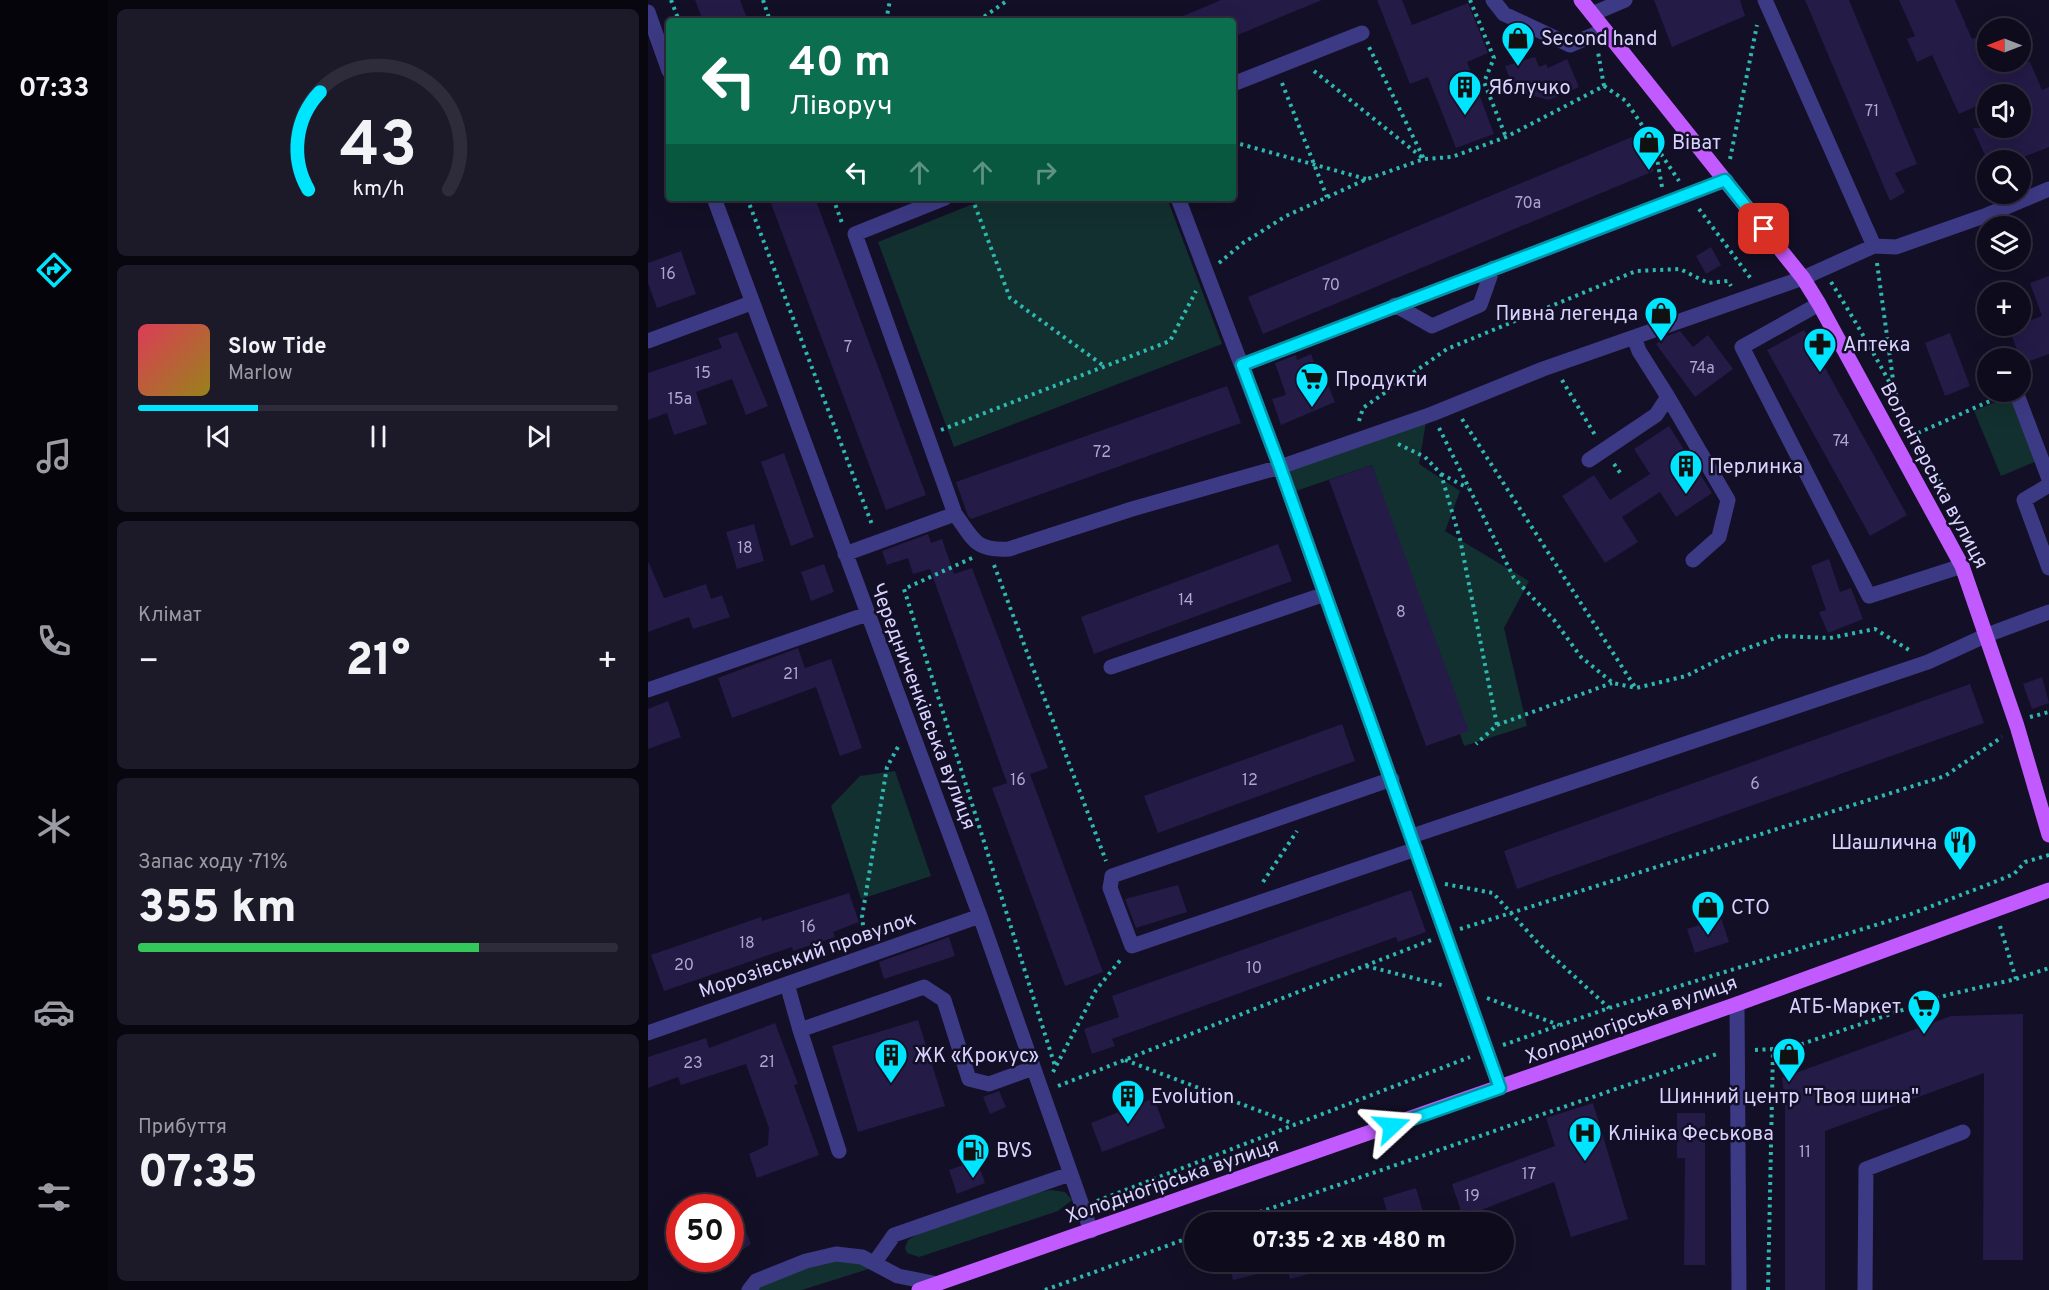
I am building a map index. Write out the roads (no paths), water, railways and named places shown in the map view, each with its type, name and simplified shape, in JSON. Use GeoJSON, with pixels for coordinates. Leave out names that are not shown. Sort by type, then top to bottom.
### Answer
{"type":"FeatureCollection","features":[{"type":"Feature","properties":{"kind":"main road","name":"Волонтерська вулиця"},"geometry":{"type":"LineString","coordinates":[[1581,0],[1803,278],[1819,304],[1962,566],[2018,726],[2049,835]]}},
{"type":"Feature","properties":{"kind":"main road","name":"Холодногірська вулиця"},"geometry":{"type":"LineString","coordinates":[[919,1290],[1500,1088],[2049,890]]}},
{"type":"Feature","properties":{"kind":"street"},"geometry":{"type":"LineString","coordinates":[[1492,0],[1504,14],[1570,45],[1605,30]]}},
{"type":"Feature","properties":{"kind":"street"},"geometry":{"type":"LineString","coordinates":[[1592,14],[1625,0]]}},
{"type":"Feature","properties":{"kind":"street"},"geometry":{"type":"LineString","coordinates":[[1765,0],[1874,246]]}},
{"type":"Feature","properties":{"kind":"street"},"geometry":{"type":"LineString","coordinates":[[648,12],[666,63]]}},
{"type":"Feature","properties":{"kind":"street"},"geometry":{"type":"LineString","coordinates":[[1236,83],[1362,33]]}},
{"type":"Feature","properties":{"kind":"street"},"geometry":{"type":"LineString","coordinates":[[1242,365],[1725,180]]}},
{"type":"Feature","properties":{"kind":"street"},"geometry":{"type":"LineString","coordinates":[[938,201],[855,234],[955,514],[976,542],[989,550],[1009,549],[1132,509],[1280,467],[1432,414],[1543,369],[1803,278],[1874,246],[1896,247],[1987,215],[2049,189]]}},
{"type":"Feature","properties":{"kind":"street","name":"Чередниченківська вулиця"},"geometry":{"type":"LineString","coordinates":[[715,201],[980,916],[1091,1231]]}},
{"type":"Feature","properties":{"kind":"street"},"geometry":{"type":"LineString","coordinates":[[1179,201],[1280,467],[1500,1088]]}},
{"type":"Feature","properties":{"kind":"street"},"geometry":{"type":"LineString","coordinates":[[1395,305],[1432,326],[1480,304],[1493,268]]}},
{"type":"Feature","properties":{"kind":"street"},"geometry":{"type":"LineString","coordinates":[[648,341],[751,303]]}},
{"type":"Feature","properties":{"kind":"street"},"geometry":{"type":"LineString","coordinates":[[1819,304],[1743,347],[1869,596],[1962,566]]}},
{"type":"Feature","properties":{"kind":"street"},"geometry":{"type":"LineString","coordinates":[[1634,337],[1639,351],[1728,500],[1719,537],[1693,560]]}},
{"type":"Feature","properties":{"kind":"street"},"geometry":{"type":"LineString","coordinates":[[1589,459],[1656,415],[1668,397]]}},
{"type":"Feature","properties":{"kind":"street"},"geometry":{"type":"LineString","coordinates":[[2013,402],[2049,479]]}},
{"type":"Feature","properties":{"kind":"street"},"geometry":{"type":"LineString","coordinates":[[2049,485],[2024,500],[2049,568]]}},
{"type":"Feature","properties":{"kind":"street"},"geometry":{"type":"LineString","coordinates":[[845,554],[955,514]]}},
{"type":"Feature","properties":{"kind":"street"},"geometry":{"type":"LineString","coordinates":[[1112,667],[1325,594]]}},
{"type":"Feature","properties":{"kind":"street"},"geometry":{"type":"LineString","coordinates":[[1392,779],[1112,876],[1110,888],[1132,946],[1245,908],[1414,843],[1928,662],[1987,635],[2049,612]]}},
{"type":"Feature","properties":{"kind":"street"},"geometry":{"type":"LineString","coordinates":[[648,690],[867,614]]}},
{"type":"Feature","properties":{"kind":"street","name":"Морозівський провулок"},"geometry":{"type":"LineString","coordinates":[[648,1032],[980,916]]}},
{"type":"Feature","properties":{"kind":"street"},"geometry":{"type":"LineString","coordinates":[[787,984],[838,1151]]}},
{"type":"Feature","properties":{"kind":"street"},"geometry":{"type":"LineString","coordinates":[[800,1030],[924,987],[944,1000],[969,1078],[989,1084],[1033,1068]]}},
{"type":"Feature","properties":{"kind":"street"},"geometry":{"type":"LineString","coordinates":[[1737,1004],[1739,1290]]}},
{"type":"Feature","properties":{"kind":"street"},"geometry":{"type":"LineString","coordinates":[[1865,1290],[1866,1169],[1963,1132]]}},
{"type":"Feature","properties":{"kind":"street"},"geometry":{"type":"LineString","coordinates":[[875,1262],[894,1235],[1070,1174]]}},
{"type":"Feature","properties":{"kind":"street"},"geometry":{"type":"LineString","coordinates":[[748,1290],[756,1281],[806,1261],[845,1255],[875,1262],[898,1276],[938,1284]]}},
{"type":"Feature","properties":{"kind":"place","name":"Second hand"},"geometry":{"type":"Point","coordinates":[1518,67]}},
{"type":"Feature","properties":{"kind":"place","name":"Яблучко"},"geometry":{"type":"Point","coordinates":[1465,116]}},
{"type":"Feature","properties":{"kind":"place","name":"Віват"},"geometry":{"type":"Point","coordinates":[1649,171]}},
{"type":"Feature","properties":{"kind":"place","name":"Пивна легенда"},"geometry":{"type":"Point","coordinates":[1661,342]}},
{"type":"Feature","properties":{"kind":"place","name":"Аптека"},"geometry":{"type":"Point","coordinates":[1820,373]}},
{"type":"Feature","properties":{"kind":"place","name":"Продукти"},"geometry":{"type":"Point","coordinates":[1312,408]}},
{"type":"Feature","properties":{"kind":"place","name":"Перлинка"},"geometry":{"type":"Point","coordinates":[1686,495]}},
{"type":"Feature","properties":{"kind":"place","name":"Шашлична"},"geometry":{"type":"Point","coordinates":[1960,871]}},
{"type":"Feature","properties":{"kind":"place","name":"СТО"},"geometry":{"type":"Point","coordinates":[1708,936]}},
{"type":"Feature","properties":{"kind":"place","name":"АТБ-Маркет"},"geometry":{"type":"Point","coordinates":[1924,1035]}},
{"type":"Feature","properties":{"kind":"place","name":"Шинний центр \"Твоя шина\""},"geometry":{"type":"Point","coordinates":[1789,1083]}},
{"type":"Feature","properties":{"kind":"place","name":"ЖК «Крокус»"},"geometry":{"type":"Point","coordinates":[891,1084]}},
{"type":"Feature","properties":{"kind":"place","name":"Evolution"},"geometry":{"type":"Point","coordinates":[1128,1125]}},
{"type":"Feature","properties":{"kind":"place","name":"Клініка Феськова"},"geometry":{"type":"Point","coordinates":[1585,1162]}},
{"type":"Feature","properties":{"kind":"place","name":"BVS"},"geometry":{"type":"Point","coordinates":[973,1179]}}]}
